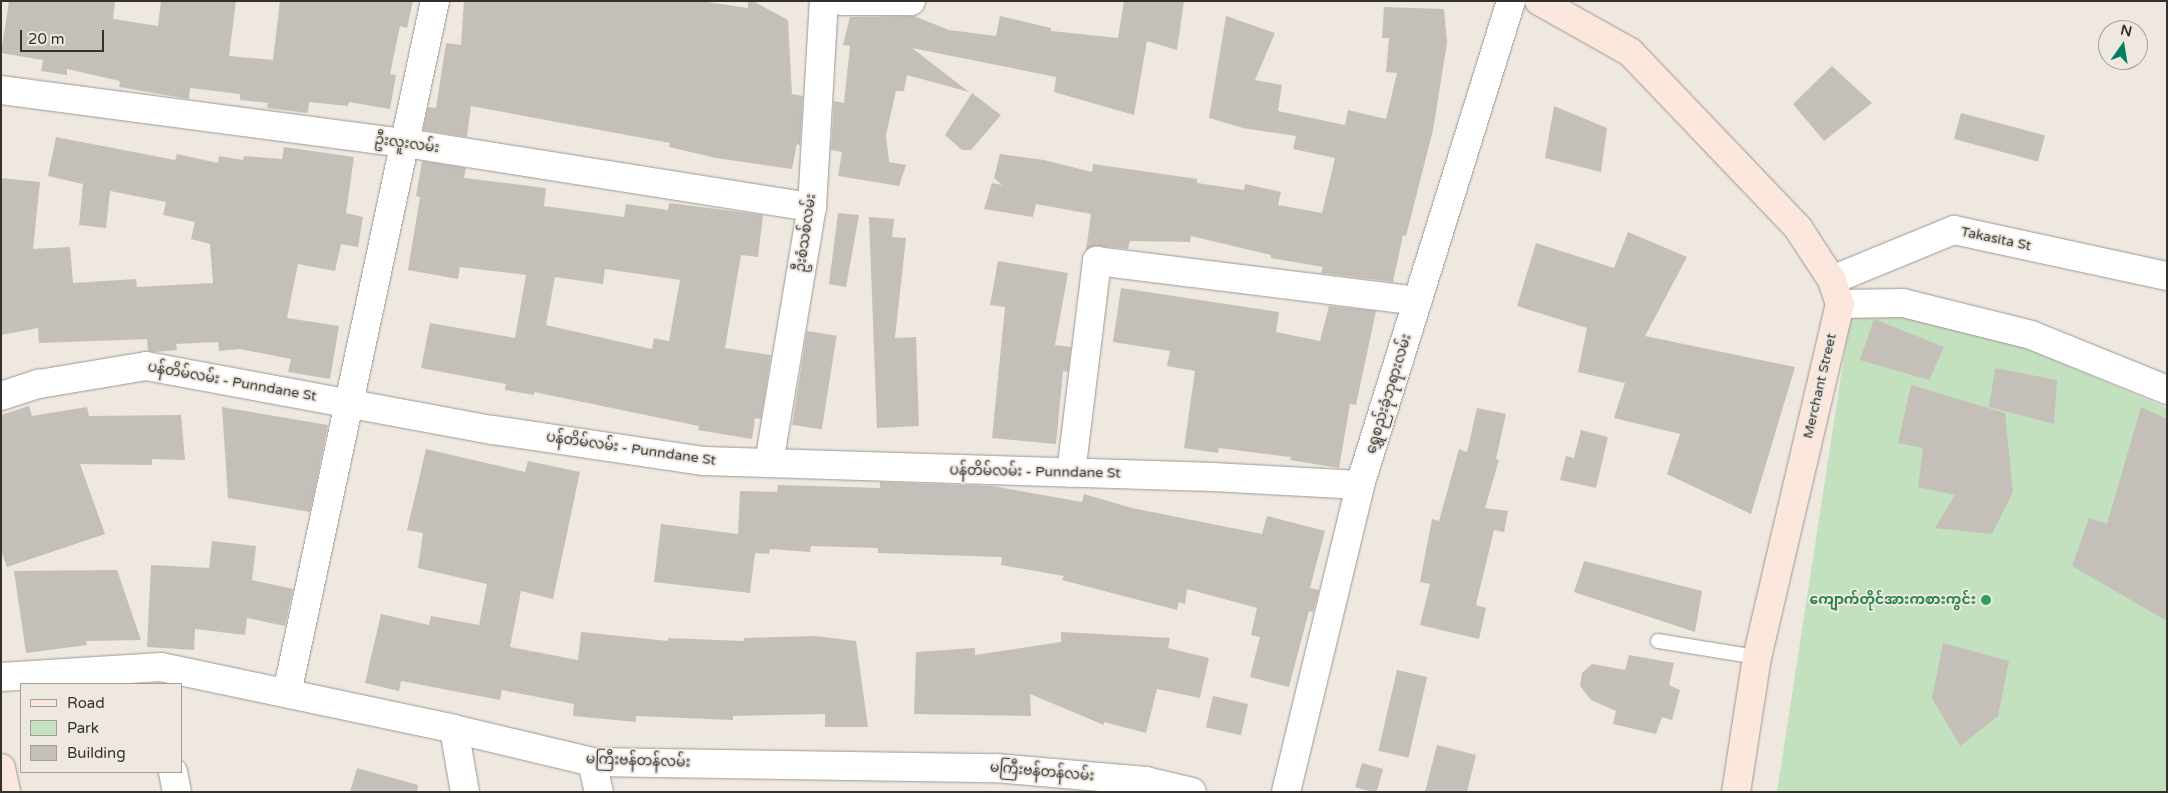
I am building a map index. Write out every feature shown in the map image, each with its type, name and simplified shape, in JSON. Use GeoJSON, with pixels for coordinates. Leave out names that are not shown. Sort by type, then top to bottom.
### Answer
{"type":"FeatureCollection","features":[{"type":"Feature","properties":{"kind":"main road"},"geometry":{"type":"LineString","coordinates":[[1559,5],[1630,52],[1798,228],[1836,292]]}},
{"type":"Feature","properties":{"kind":"main road","name":"Merchant Street"},"geometry":{"type":"LineString","coordinates":[[1736,792],[1757,657],[1836,292]]}},
{"type":"Feature","properties":{"kind":"main road"},"geometry":{"type":"LineString","coordinates":[[1,768],[6,792]]}},
{"type":"Feature","properties":{"kind":"street"},"geometry":{"type":"LineString","coordinates":[[287,693],[435,1]]}},
{"type":"Feature","properties":{"kind":"street","name":"ဦးစံသစ်လမ်း"},"geometry":{"type":"LineString","coordinates":[[769,463],[812,207],[824,1]]}},
{"type":"Feature","properties":{"kind":"street"},"geometry":{"type":"LineString","coordinates":[[841,1],[911,1]]}},
{"type":"Feature","properties":{"kind":"street","name":"ရွှေစည်းခုံဘုရားလမ်း"},"geometry":{"type":"LineString","coordinates":[[1286,792],[1360,485],[1511,1]]}},
{"type":"Feature","properties":{"kind":"street","name":"ဦးလူးလမ်း"},"geometry":{"type":"LineString","coordinates":[[1,90],[406,143],[812,207]]}},
{"type":"Feature","properties":{"kind":"street","name":"Takasita St"},"geometry":{"type":"LineString","coordinates":[[1836,292],[1954,230],[2167,276]]}},
{"type":"Feature","properties":{"kind":"street"},"geometry":{"type":"LineString","coordinates":[[1071,473],[1096,261],[1418,301]]}},
{"type":"Feature","properties":{"kind":"street"},"geometry":{"type":"LineString","coordinates":[[1836,292],[1903,303],[2031,335],[2167,390]]}},
{"type":"Feature","properties":{"kind":"street","name":"ပန်တိမ်လမ်း - Punndane St"},"geometry":{"type":"LineString","coordinates":[[1,396],[39,384],[146,366],[493,430],[704,461],[1360,485]]}},
{"type":"Feature","properties":{"kind":"street","name":"မကြီးဗန်တန်လမ်း"},"geometry":{"type":"LineString","coordinates":[[1,677],[162,676],[287,693],[454,729],[592,762],[995,768],[1146,781],[1192,792]]}},
{"type":"Feature","properties":{"kind":"street"},"geometry":{"type":"LineString","coordinates":[[454,729],[465,792]]}},
{"type":"Feature","properties":{"kind":"street"},"geometry":{"type":"LineString","coordinates":[[592,762],[599,792]]}},
{"type":"Feature","properties":{"kind":"street"},"geometry":{"type":"LineString","coordinates":[[173,773],[177,792]]}},
{"type":"Feature","properties":{"kind":"lane"},"geometry":{"type":"LineString","coordinates":[[1658,641],[1757,657]]}},
{"type":"Feature","properties":{"kind":"green space","name":"ကျောက်တိုင်အားကစားကွင်း"},"geometry":{"type":"Polygon","coordinates":[[[1892,291],[2167,408],[2167,792],[1777,792],[1850,317],[1892,291]]]}},
{"type":"Feature","properties":{"kind":"building"},"geometry":{"type":"Polygon","coordinates":[[[9,1],[115,1],[113,19],[158,26],[161,1],[236,1],[229,56],[273,60],[280,1],[413,1],[407,28],[400,26],[390,74],[396,75],[390,109],[349,102],[348,106],[309,102],[308,113],[267,108],[268,103],[240,100],[240,94],[190,88],[189,99],[119,87],[120,81],[67,69],[67,75],[41,71],[43,60],[1,53],[9,1]]]}},
{"type":"Feature","properties":{"kind":"building"},"geometry":{"type":"Polygon","coordinates":[[[464,1],[700,1],[748,8],[748,1],[753,1],[788,20],[792,94],[803,96],[800,145],[797,144],[792,169],[716,158],[669,147],[670,143],[471,106],[467,137],[423,130],[428,107],[436,108],[446,43],[461,45],[464,1]]]}},
{"type":"Feature","properties":{"kind":"building"},"geometry":{"type":"Polygon","coordinates":[[[1124,1],[1184,1],[1177,50],[1147,41],[1134,115],[1054,92],[1056,77],[912,48],[969,92],[907,75],[904,91],[896,91],[886,135],[889,162],[906,165],[899,186],[838,176],[842,152],[831,150],[834,101],[844,103],[850,46],[843,45],[850,17],[914,16],[949,30],[996,36],[1000,16],[1051,28],[1051,31],[1118,38],[1124,1]]]}},
{"type":"Feature","properties":{"kind":"building"},"geometry":{"type":"Polygon","coordinates":[[[1384,7],[1444,9],[1447,43],[1433,130],[1406,236],[1403,235],[1393,282],[1321,273],[1323,267],[1271,258],[1271,255],[1191,236],[1190,242],[1130,241],[1128,249],[1098,246],[1086,250],[1091,214],[1036,204],[1033,217],[984,209],[992,183],[1002,185],[994,178],[1000,154],[1044,160],[1092,172],[1093,164],[1197,179],[1197,183],[1244,190],[1245,184],[1281,192],[1278,205],[1322,213],[1335,158],[1293,149],[1296,136],[1243,128],[1209,118],[1226,16],[1275,33],[1255,80],[1282,85],[1278,111],[1345,125],[1348,110],[1386,119],[1397,73],[1386,72],[1389,38],[1382,38],[1384,7]]]}},
{"type":"Feature","properties":{"kind":"building"},"geometry":{"type":"Polygon","coordinates":[[[1832,66],[1872,103],[1824,141],[1793,104],[1832,66]]]}},
{"type":"Feature","properties":{"kind":"building"},"geometry":{"type":"Polygon","coordinates":[[[972,93],[1001,115],[971,150],[962,150],[945,135],[972,93]]]}},
{"type":"Feature","properties":{"kind":"building"},"geometry":{"type":"Polygon","coordinates":[[[1554,106],[1607,128],[1601,172],[1545,158],[1554,106]]]}},
{"type":"Feature","properties":{"kind":"building"},"geometry":{"type":"Polygon","coordinates":[[[1961,113],[2045,136],[2038,162],[1954,139],[1961,113]]]}},
{"type":"Feature","properties":{"kind":"building"},"geometry":{"type":"Polygon","coordinates":[[[56,137],[175,160],[177,154],[218,163],[219,156],[243,160],[244,156],[282,159],[284,147],[354,157],[346,213],[363,217],[358,247],[341,244],[335,271],[298,264],[287,318],[339,326],[330,379],[288,372],[291,359],[240,349],[219,351],[218,342],[176,344],[177,350],[154,352],[148,351],[147,339],[39,343],[38,328],[1,335],[1,178],[40,182],[33,249],[70,247],[73,283],[136,279],[137,287],[213,283],[210,244],[191,239],[195,222],[163,215],[166,202],[110,191],[106,228],[79,225],[83,184],[48,176],[56,137]]]}},
{"type":"Feature","properties":{"kind":"building"},"geometry":{"type":"Polygon","coordinates":[[[422,161],[466,168],[464,178],[546,188],[544,206],[624,217],[626,204],[668,210],[669,203],[763,215],[758,257],[741,255],[725,348],[771,355],[761,419],[755,418],[752,439],[698,430],[699,426],[534,392],[534,395],[505,390],[506,384],[421,368],[430,323],[515,338],[526,275],[460,267],[458,279],[408,270],[420,197],[416,196],[422,161]],[[605,269],[603,284],[555,277],[546,325],[652,349],[654,338],[669,341],[680,280],[605,269]]]}},
{"type":"Feature","properties":{"kind":"building"},"geometry":{"type":"Polygon","coordinates":[[[838,213],[859,215],[846,287],[829,284],[838,213]]]}},
{"type":"Feature","properties":{"kind":"building"},"geometry":{"type":"Polygon","coordinates":[[[869,217],[894,219],[892,237],[906,238],[895,338],[916,337],[919,426],[877,428],[869,217]]]}},
{"type":"Feature","properties":{"kind":"building"},"geometry":{"type":"Polygon","coordinates":[[[1628,232],[1687,257],[1645,336],[1795,367],[1751,514],[1667,474],[1680,434],[1614,418],[1625,383],[1578,372],[1587,328],[1517,306],[1536,243],[1614,268],[1628,232]]]}},
{"type":"Feature","properties":{"kind":"building"},"geometry":{"type":"Polygon","coordinates":[[[998,261],[1068,273],[1055,345],[1071,347],[1068,372],[1063,371],[1056,444],[992,438],[1005,307],[990,305],[998,261]]]}},
{"type":"Feature","properties":{"kind":"building"},"geometry":{"type":"Polygon","coordinates":[[[1121,288],[1279,312],[1276,332],[1320,341],[1329,306],[1376,311],[1356,405],[1350,404],[1339,468],[1290,460],[1291,457],[1219,448],[1218,453],[1184,448],[1195,371],[1167,366],[1170,351],[1113,342],[1121,288]]]}},
{"type":"Feature","properties":{"kind":"building"},"geometry":{"type":"Polygon","coordinates":[[[1874,319],[1944,347],[1929,380],[1860,360],[1874,319]]]}},
{"type":"Feature","properties":{"kind":"building"},"geometry":{"type":"Polygon","coordinates":[[[807,331],[837,336],[822,430],[792,425],[807,331]]]}},
{"type":"Feature","properties":{"kind":"building"},"geometry":{"type":"Polygon","coordinates":[[[1995,368],[2057,380],[2054,424],[1989,407],[1995,368]]]}},
{"type":"Feature","properties":{"kind":"building"},"geometry":{"type":"Polygon","coordinates":[[[1911,385],[2005,413],[2013,492],[1992,534],[1935,528],[1955,495],[1918,487],[1923,448],[1898,443],[1911,385]]]}},
{"type":"Feature","properties":{"kind":"building"},"geometry":{"type":"Polygon","coordinates":[[[29,406],[32,416],[87,407],[89,416],[181,415],[185,460],[152,459],[152,465],[80,464],[105,534],[7,567],[1,550],[1,415],[29,406]]]}},
{"type":"Feature","properties":{"kind":"building"},"geometry":{"type":"Polygon","coordinates":[[[222,407],[328,425],[310,512],[228,498],[222,407]]]}},
{"type":"Feature","properties":{"kind":"building"},"geometry":{"type":"Polygon","coordinates":[[[2141,407],[2167,419],[2167,621],[2072,566],[2089,518],[2107,524],[2141,407]]]}},
{"type":"Feature","properties":{"kind":"building"},"geometry":{"type":"Polygon","coordinates":[[[1477,408],[1506,414],[1496,459],[1499,460],[1485,508],[1508,511],[1504,532],[1494,530],[1476,605],[1486,608],[1479,639],[1420,625],[1430,584],[1420,582],[1432,519],[1439,521],[1459,449],[1467,452],[1477,408]]]}},
{"type":"Feature","properties":{"kind":"building"},"geometry":{"type":"Polygon","coordinates":[[[1581,430],[1608,437],[1596,488],[1560,480],[1566,456],[1574,458],[1581,430]]]}},
{"type":"Feature","properties":{"kind":"building"},"geometry":{"type":"Polygon","coordinates":[[[426,449],[525,472],[528,461],[580,472],[553,599],[521,591],[510,647],[578,660],[581,632],[668,641],[668,638],[744,641],[744,638],[815,636],[856,641],[868,727],[825,727],[825,714],[733,716],[733,720],[636,716],[636,722],[573,716],[574,704],[502,690],[500,700],[401,681],[399,691],[365,683],[381,614],[429,625],[431,616],[479,625],[487,584],[418,568],[423,533],[407,530],[426,449]]]}},
{"type":"Feature","properties":{"kind":"building"},"geometry":{"type":"Polygon","coordinates":[[[880,482],[992,486],[1082,502],[1084,494],[1132,508],[1262,534],[1267,516],[1325,531],[1310,588],[1319,590],[1313,612],[1309,611],[1289,687],[1250,677],[1260,637],[1251,635],[1257,608],[1187,589],[1185,604],[1179,602],[1177,610],[1062,580],[1064,576],[1001,565],[1002,557],[878,553],[878,548],[811,546],[810,552],[770,549],[769,554],[755,553],[750,593],[654,582],[661,524],[738,534],[740,491],[777,492],[778,485],[880,488],[880,482]]]}},
{"type":"Feature","properties":{"kind":"building"},"geometry":{"type":"Polygon","coordinates":[[[212,541],[256,546],[252,580],[293,589],[285,626],[247,618],[245,635],[195,629],[194,650],[147,647],[151,565],[209,568],[212,541]]]}},
{"type":"Feature","properties":{"kind":"building"},"geometry":{"type":"Polygon","coordinates":[[[1584,561],[1702,591],[1695,632],[1574,592],[1584,561]]]}},
{"type":"Feature","properties":{"kind":"building"},"geometry":{"type":"Polygon","coordinates":[[[117,570],[141,640],[86,641],[87,645],[26,653],[14,571],[117,570]]]}},
{"type":"Feature","properties":{"kind":"building"},"geometry":{"type":"Polygon","coordinates":[[[1061,632],[1170,638],[1168,648],[1209,658],[1200,698],[1157,689],[1146,733],[1104,722],[1104,725],[1030,694],[1031,716],[914,714],[916,652],[975,648],[975,655],[1061,642],[1061,632]]]}},
{"type":"Feature","properties":{"kind":"building"},"geometry":{"type":"Polygon","coordinates":[[[1943,643],[2009,661],[1998,716],[1960,746],[1932,698],[1943,643]]]}},
{"type":"Feature","properties":{"kind":"building"},"geometry":{"type":"Polygon","coordinates":[[[1629,655],[1674,663],[1669,685],[1680,690],[1672,720],[1662,717],[1656,734],[1613,724],[1616,711],[1591,700],[1580,686],[1582,673],[1592,664],[1625,670],[1629,655]]]}},
{"type":"Feature","properties":{"kind":"building"},"geometry":{"type":"Polygon","coordinates":[[[1397,670],[1427,677],[1409,758],[1378,751],[1397,670]]]}},
{"type":"Feature","properties":{"kind":"building"},"geometry":{"type":"Polygon","coordinates":[[[1213,696],[1248,704],[1241,735],[1206,727],[1213,696]]]}},
{"type":"Feature","properties":{"kind":"building"},"geometry":{"type":"Polygon","coordinates":[[[1437,745],[1476,755],[1467,792],[1425,792],[1437,745]]]}},
{"type":"Feature","properties":{"kind":"building"},"geometry":{"type":"Polygon","coordinates":[[[1362,763],[1383,769],[1377,792],[1355,787],[1362,763]]]}},
{"type":"Feature","properties":{"kind":"building"},"geometry":{"type":"Polygon","coordinates":[[[357,768],[418,785],[417,792],[350,792],[357,768]]]}},
{"type":"Feature","properties":{"kind":"place","name":"ကျောက်တိုင်အားကစားကွင်း"},"geometry":{"type":"Point","coordinates":[1986,600]}}]}
